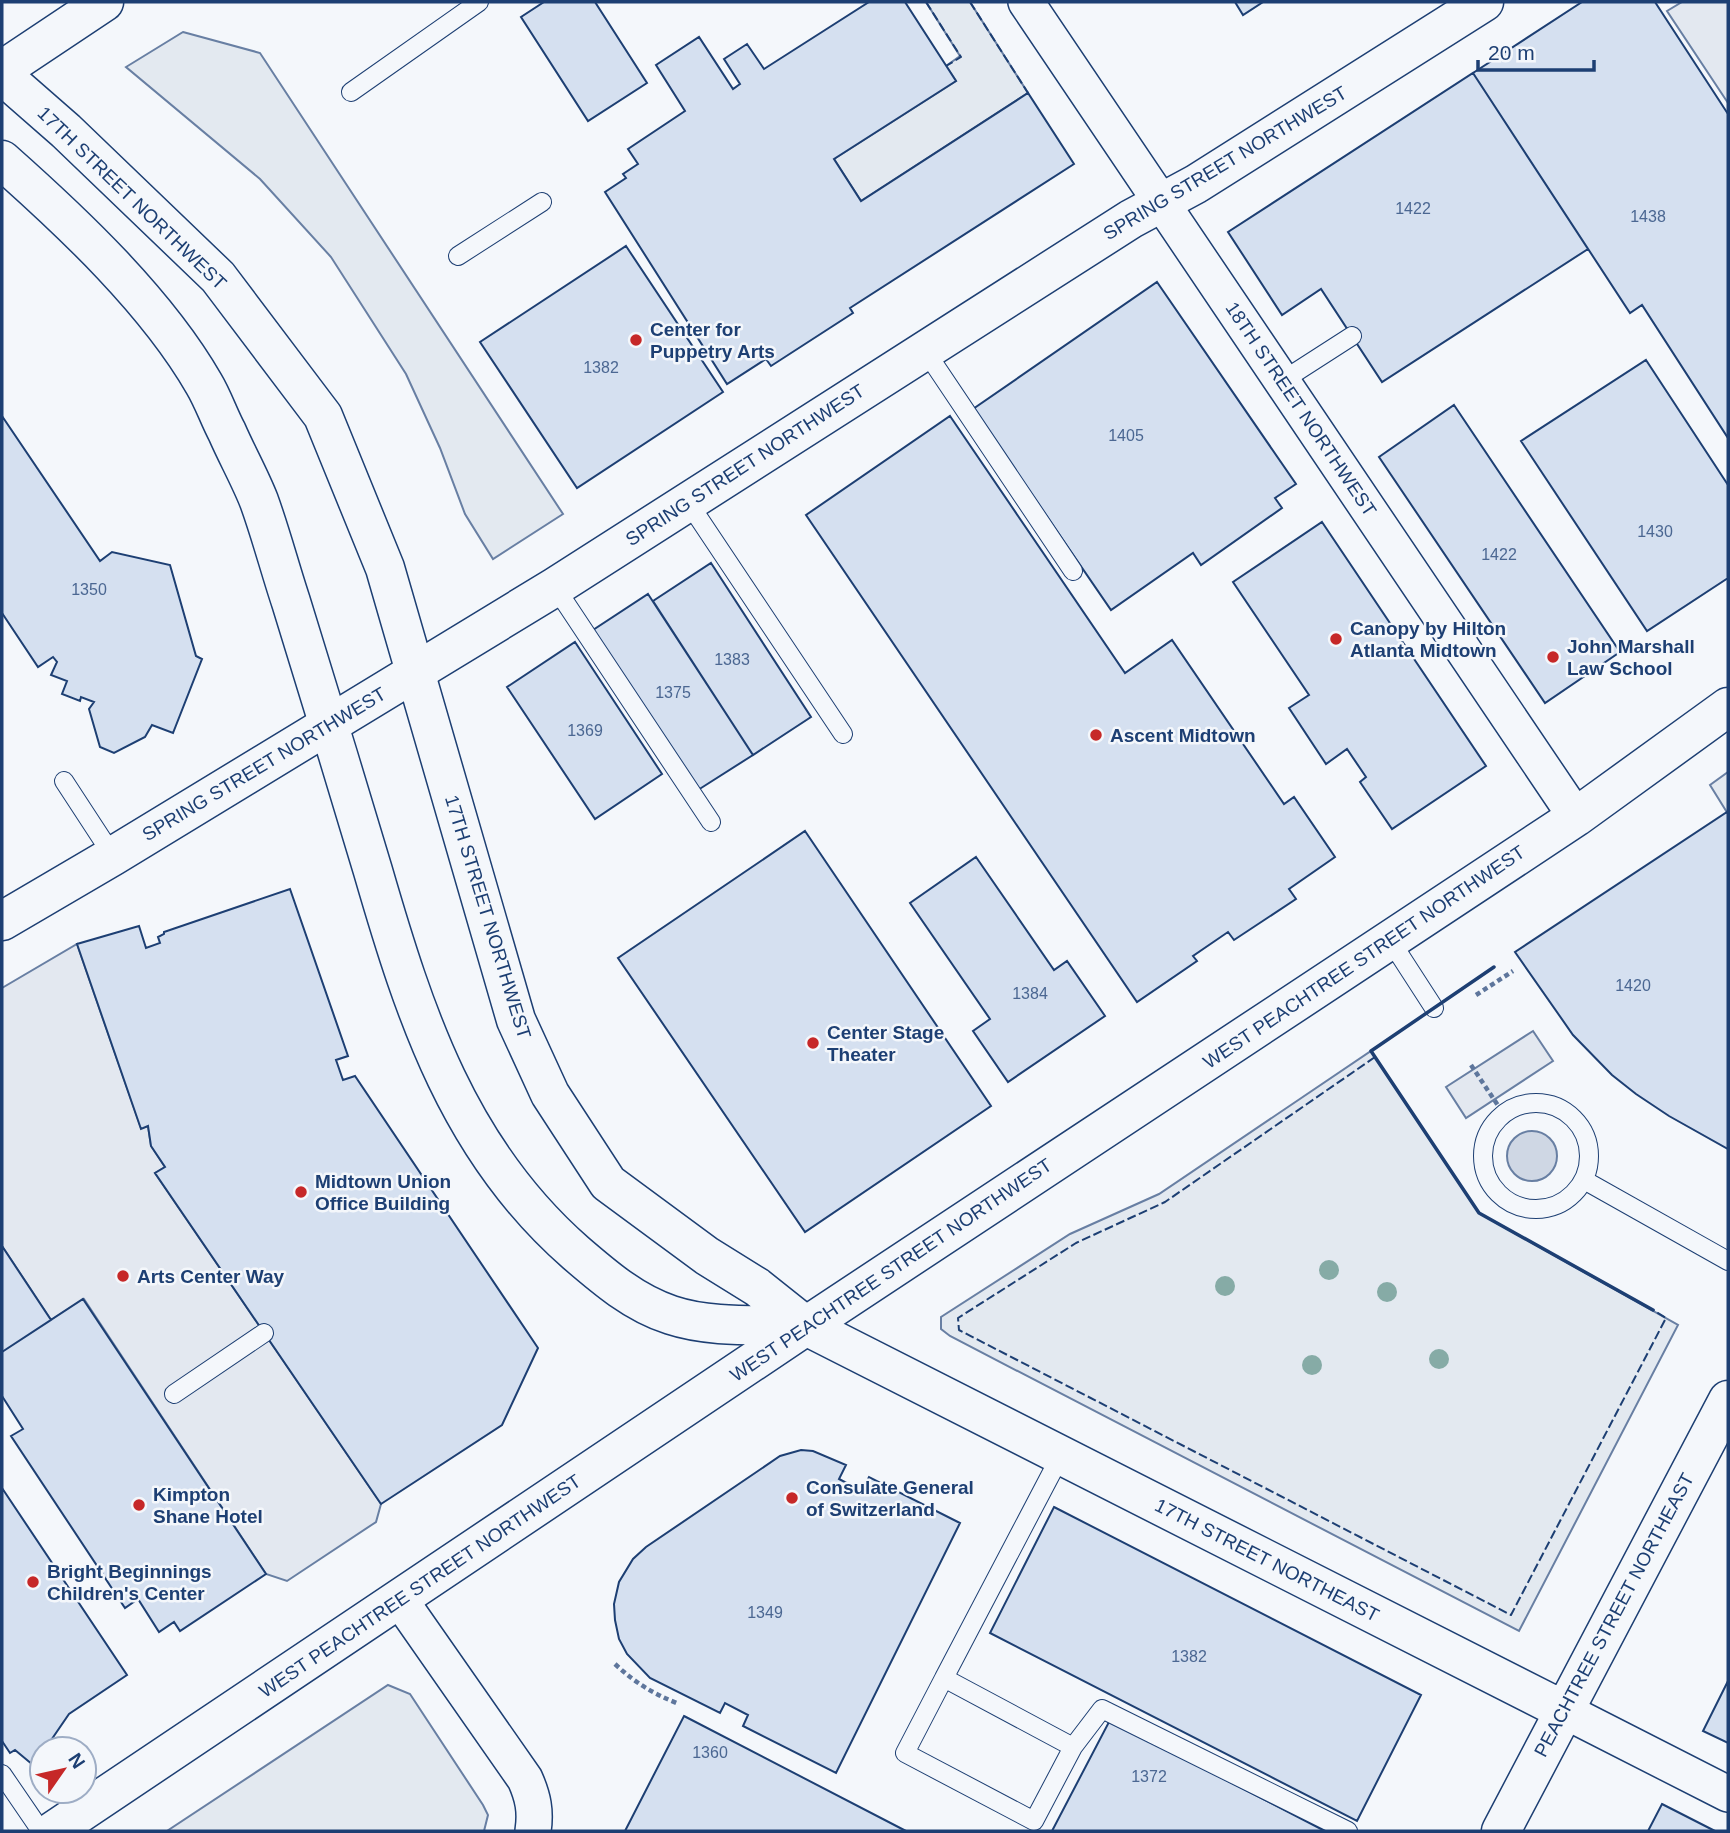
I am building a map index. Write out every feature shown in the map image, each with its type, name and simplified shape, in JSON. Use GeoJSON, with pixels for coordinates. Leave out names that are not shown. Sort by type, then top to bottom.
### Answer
{"type":"FeatureCollection","features":[{"type":"Feature","properties":{"kind":"main road"},"geometry":{"type":"LineString","coordinates":[[2,73],[104,2]]}},
{"type":"Feature","properties":{"kind":"main road","name":"SPRING STREET NORTHWEST"},"geometry":{"type":"LineString","coordinates":[[2,921],[555,587],[1130,219],[1196,184],[1484,2]]}},
{"type":"Feature","properties":{"kind":"main road","name":"17TH STREET NORTHWEST"},"geometry":{"type":"LineString","coordinates":[[2,73],[219,277],[323,416],[385,568],[516,1020],[550,1094],[608,1183],[707,1256],[757,1287],[806,1325]]}},
{"type":"Feature","properties":{"kind":"main road"},"geometry":{"type":"LineString","coordinates":[[13,170],[130,285],[171,335],[205,386],[258,501],[397,954],[443,1074],[487,1154],[558,1237],[617,1288],[644,1303],[669,1315],[702,1322],[806,1325]]}},
{"type":"Feature","properties":{"kind":"main road","name":"WEST PEACHTREE STREET NORTHWEST"},"geometry":{"type":"LineString","coordinates":[[53,1831],[400,1601],[806,1325],[1576,817],[1728,707]]}},
{"type":"Feature","properties":{"kind":"main road","name":"17TH STREET NORTHEAST"},"geometry":{"type":"LineString","coordinates":[[806,1325],[1563,1710]]}},
{"type":"Feature","properties":{"kind":"main road","name":"PEACHTREE STREET NORTHEAST"},"geometry":{"type":"LineString","coordinates":[[1501,1831],[1728,1400]]}},
{"type":"Feature","properties":{"kind":"street","name":"18TH STREET NORTHWEST"},"geometry":{"type":"LineString","coordinates":[[1026,2],[1576,817]]}},
{"type":"Feature","properties":{"kind":"street"},"geometry":{"type":"LineString","coordinates":[[400,1601],[524,1779],[533,1797],[536,1817],[534,1831]]}},
{"type":"Feature","properties":{"kind":"street","name":"17TH STREET NORTHEAST"},"geometry":{"type":"LineString","coordinates":[[1563,1710],[1728,1794]]}},
{"type":"Feature","properties":{"kind":"lane"},"geometry":{"type":"LineString","coordinates":[[351,92],[479,2]]}},
{"type":"Feature","properties":{"kind":"lane"},"geometry":{"type":"LineString","coordinates":[[458,256],[542,202]]}},
{"type":"Feature","properties":{"kind":"lane"},"geometry":{"type":"LineString","coordinates":[[1282,381],[1352,336]]}},
{"type":"Feature","properties":{"kind":"lane"},"geometry":{"type":"LineString","coordinates":[[924,349],[1073,571]]}},
{"type":"Feature","properties":{"kind":"lane"},"geometry":{"type":"LineString","coordinates":[[688,502],[842,734]]}},
{"type":"Feature","properties":{"kind":"lane"},"geometry":{"type":"LineString","coordinates":[[555,587],[711,822]]}},
{"type":"Feature","properties":{"kind":"lane"},"geometry":{"type":"LineString","coordinates":[[64,781],[113,856]]}},
{"type":"Feature","properties":{"kind":"lane"},"geometry":{"type":"LineString","coordinates":[[1390,940],[1434,1008]]}},
{"type":"Feature","properties":{"kind":"lane"},"geometry":{"type":"LineString","coordinates":[[1540,1103],[1556,1107],[1571,1116],[1582,1130],[1588,1146],[1589,1164],[1584,1180],[1574,1195],[1559,1205],[1542,1210],[1524,1209],[1494,1190],[1485,1174],[1482,1157],[1485,1139],[1503,1113],[1522,1104],[1540,1103]]}},
{"type":"Feature","properties":{"kind":"lane"},"geometry":{"type":"LineString","coordinates":[[1584,1180],[1728,1261]]}},
{"type":"Feature","properties":{"kind":"lane"},"geometry":{"type":"LineString","coordinates":[[174,1394],[264,1333]]}},
{"type":"Feature","properties":{"kind":"lane"},"geometry":{"type":"LineString","coordinates":[[1061,1455],[905,1753],[1032,1826],[1073,1746],[1102,1709],[1348,1831]]}},
{"type":"Feature","properties":{"kind":"lane"},"geometry":{"type":"LineString","coordinates":[[944,1678],[1073,1746]]}},
{"type":"Feature","properties":{"kind":"lane"},"geometry":{"type":"LineString","coordinates":[[2,1774],[41,1831]]}},
{"type":"Feature","properties":{"kind":"path"},"geometry":{"type":"LineString","coordinates":[[1476,995],[1513,971]]}},
{"type":"Feature","properties":{"kind":"path"},"geometry":{"type":"LineString","coordinates":[[1471,1065],[1503,1113]]}},
{"type":"Feature","properties":{"kind":"path"},"geometry":{"type":"LineString","coordinates":[[615,1664],[633,1681],[654,1694],[679,1704]]}},
{"type":"Feature","properties":{"kind":"shaded area"},"geometry":{"type":"Polygon","coordinates":[[[926,2],[970,2],[1028,93],[861,201],[834,159],[956,81],[946,66],[960,56],[926,2]]]}},
{"type":"Feature","properties":{"kind":"shaded area"},"geometry":{"type":"Polygon","coordinates":[[[1682,2],[1728,2],[1728,103],[1667,11],[1682,2]]]}},
{"type":"Feature","properties":{"kind":"shaded area"},"geometry":{"type":"Polygon","coordinates":[[[183,32],[260,53],[563,514],[493,559],[465,514],[440,448],[406,374],[331,257],[260,179],[126,67],[183,32]]]}},
{"type":"Feature","properties":{"kind":"shaded area"},"geometry":{"type":"Polygon","coordinates":[[[1728,772],[1728,814],[1710,785],[1728,772]]]}},
{"type":"Feature","properties":{"kind":"shaded area","name":"Arts Center Way"},"geometry":{"type":"Polygon","coordinates":[[[77,944],[141,1128],[148,1126],[151,1146],[165,1167],[155,1173],[381,1504],[376,1522],[287,1581],[266,1574],[84,1299],[51,1320],[2,1246],[2,988],[77,944]]]}},
{"type":"Feature","properties":{"kind":"shaded area"},"geometry":{"type":"Polygon","coordinates":[[[1533,1031],[1553,1061],[1466,1118],[1446,1087],[1533,1031]]]}},
{"type":"Feature","properties":{"kind":"shaded area"},"geometry":{"type":"Polygon","coordinates":[[[1371,1051],[1479,1213],[1678,1325],[1519,1631],[941,1329],[941,1317],[1070,1234],[1159,1194],[1371,1051]]]}},
{"type":"Feature","properties":{"kind":"shaded area"},"geometry":{"type":"Polygon","coordinates":[[[1532,1131],[1550,1138],[1557,1156],[1550,1174],[1532,1181],[1514,1174],[1507,1156],[1514,1138],[1532,1131]]]}},
{"type":"Feature","properties":{"kind":"shaded area"},"geometry":{"type":"Polygon","coordinates":[[[388,1685],[410,1694],[483,1805],[488,1815],[484,1831],[167,1831],[388,1685]]]}},
{"type":"Feature","properties":{"kind":"building"},"geometry":{"type":"Polygon","coordinates":[[[544,2],[595,2],[647,83],[588,121],[521,17],[544,2]]]}},
{"type":"Feature","properties":{"kind":"building"},"geometry":{"type":"Polygon","coordinates":[[[869,2],[905,2],[956,81],[834,159],[861,201],[1028,93],[1074,164],[850,308],[853,313],[771,366],[766,359],[727,384],[605,192],[626,178],[623,174],[638,164],[628,149],[685,111],[656,65],[699,37],[733,89],[740,84],[724,59],[747,44],[764,69],[869,2]]]}},
{"type":"Feature","properties":{"kind":"building"},"geometry":{"type":"Polygon","coordinates":[[[1235,2],[1263,2],[1243,15],[1235,2]]]}},
{"type":"Feature","properties":{"kind":"building"},"geometry":{"type":"Polygon","coordinates":[[[1582,2],[1655,2],[1728,114],[1728,438],[1642,305],[1630,313],[1473,73],[1582,2]]]}},
{"type":"Feature","properties":{"kind":"building"},"geometry":{"type":"Polygon","coordinates":[[[1473,73],[1588,249],[1382,382],[1321,289],[1282,315],[1228,232],[1473,73]]]}},
{"type":"Feature","properties":{"kind":"building"},"geometry":{"type":"Polygon","coordinates":[[[626,246],[723,392],[577,488],[480,342],[626,246]]]}},
{"type":"Feature","properties":{"kind":"building"},"geometry":{"type":"Polygon","coordinates":[[[1157,282],[1296,484],[1275,498],[1282,508],[1201,565],[1193,553],[1111,610],[973,409],[1157,282]]]}},
{"type":"Feature","properties":{"kind":"building"},"geometry":{"type":"Polygon","coordinates":[[[1646,360],[1728,485],[1728,578],[1647,631],[1521,441],[1646,360]]]}},
{"type":"Feature","properties":{"kind":"building"},"geometry":{"type":"Polygon","coordinates":[[[1454,405],[1620,652],[1545,703],[1379,457],[1454,405]]]}},
{"type":"Feature","properties":{"kind":"building"},"geometry":{"type":"Polygon","coordinates":[[[2,416],[100,561],[112,552],[170,565],[196,656],[202,659],[173,733],[152,725],[145,737],[114,753],[100,747],[89,709],[94,702],[81,697],[80,701],[62,694],[67,681],[51,675],[57,662],[53,657],[38,667],[2,613],[2,416]]]}},
{"type":"Feature","properties":{"kind":"building","name":"Ascent Midtown"},"geometry":{"type":"Polygon","coordinates":[[[950,416],[1125,673],[1172,640],[1284,804],[1294,797],[1335,857],[1289,889],[1296,899],[1234,940],[1228,932],[1193,956],[1197,961],[1137,1002],[806,515],[950,416]]]}},
{"type":"Feature","properties":{"kind":"building","name":"Canopy by Hilton Atlanta Midtown"},"geometry":{"type":"Polygon","coordinates":[[[1322,522],[1486,766],[1392,829],[1360,782],[1366,777],[1347,749],[1326,764],[1289,708],[1309,695],[1233,582],[1322,522]]]}},
{"type":"Feature","properties":{"kind":"building"},"geometry":{"type":"Polygon","coordinates":[[[711,563],[811,717],[753,755],[653,601],[711,563]]]}},
{"type":"Feature","properties":{"kind":"building"},"geometry":{"type":"Polygon","coordinates":[[[648,594],[753,755],[698,790],[593,630],[648,594]]]}},
{"type":"Feature","properties":{"kind":"building"},"geometry":{"type":"Polygon","coordinates":[[[575,642],[662,774],[595,819],[507,687],[575,642]]]}},
{"type":"Feature","properties":{"kind":"building"},"geometry":{"type":"Polygon","coordinates":[[[1727,812],[1728,1149],[1669,1116],[1612,1075],[1573,1035],[1515,952],[1727,812]]]}},
{"type":"Feature","properties":{"kind":"building","name":"Center Stage Theater"},"geometry":{"type":"Polygon","coordinates":[[[805,831],[991,1106],[805,1232],[618,958],[805,831]]]}},
{"type":"Feature","properties":{"kind":"building"},"geometry":{"type":"Polygon","coordinates":[[[976,857],[1054,970],[1067,961],[1105,1016],[1008,1082],[973,1031],[990,1019],[910,903],[976,857]]]}},
{"type":"Feature","properties":{"kind":"building","name":"Midtown Union Office Building"},"geometry":{"type":"Polygon","coordinates":[[[290,889],[348,1056],[336,1060],[343,1080],[355,1076],[538,1348],[502,1425],[381,1504],[155,1173],[165,1167],[151,1146],[148,1126],[141,1129],[77,944],[139,926],[146,948],[160,943],[158,937],[164,932],[290,889]]]}},
{"type":"Feature","properties":{"kind":"building"},"geometry":{"type":"Polygon","coordinates":[[[2,1246],[51,1320],[2,1352],[2,1246]]]}},
{"type":"Feature","properties":{"kind":"building","name":"Kimpton Shane Hotel"},"geometry":{"type":"Polygon","coordinates":[[[83,1299],[266,1574],[180,1631],[174,1622],[159,1632],[138,1599],[125,1608],[11,1436],[23,1429],[2,1396],[2,1352],[83,1299]]]}},
{"type":"Feature","properties":{"kind":"building"},"geometry":{"type":"Polygon","coordinates":[[[801,1450],[813,1451],[846,1465],[839,1479],[862,1491],[869,1477],[960,1523],[836,1773],[743,1726],[748,1715],[725,1703],[720,1713],[650,1678],[627,1654],[619,1639],[615,1620],[614,1604],[619,1582],[633,1559],[646,1547],[780,1456],[801,1450]]]}},
{"type":"Feature","properties":{"kind":"building","name":"Bright Beginnings Children's Center"},"geometry":{"type":"Polygon","coordinates":[[[2,1488],[127,1675],[69,1714],[55,1735],[28,1735],[28,1761],[15,1750],[10,1753],[2,1741],[2,1488]]]}},
{"type":"Feature","properties":{"kind":"building"},"geometry":{"type":"Polygon","coordinates":[[[1054,1507],[1421,1695],[1357,1821],[990,1633],[1054,1507]]]}},
{"type":"Feature","properties":{"kind":"building"},"geometry":{"type":"Polygon","coordinates":[[[1728,1681],[1728,1743],[1703,1731],[1728,1681]]]}},
{"type":"Feature","properties":{"kind":"building"},"geometry":{"type":"Polygon","coordinates":[[[684,1716],[906,1831],[625,1831],[684,1716]]]}},
{"type":"Feature","properties":{"kind":"building"},"geometry":{"type":"Polygon","coordinates":[[[1110,1720],[1325,1831],[1052,1831],[1110,1720]]]}},
{"type":"Feature","properties":{"kind":"building"},"geometry":{"type":"Polygon","coordinates":[[[1662,1804],[1715,1831],[1648,1831],[1662,1804]]]}},
{"type":"Feature","properties":{"kind":"fence"},"geometry":{"type":"LineString","coordinates":[[926,2],[961,57],[946,66]]}},
{"type":"Feature","properties":{"kind":"fence"},"geometry":{"type":"LineString","coordinates":[[970,2],[1028,93]]}},
{"type":"Feature","properties":{"kind":"fence"},"geometry":{"type":"LineString","coordinates":[[1375,1057],[1165,1202],[1076,1243],[958,1318],[959,1330],[1511,1615],[1666,1318],[1653,1310]]}},
{"type":"Feature","properties":{"kind":"wall"},"geometry":{"type":"LineString","coordinates":[[1494,967],[1371,1051],[1479,1213],[1653,1310]]}},
{"type":"Feature","properties":{"kind":"place","name":"Center for Puppetry Arts"},"geometry":{"type":"Point","coordinates":[636,340]}},
{"type":"Feature","properties":{"kind":"place","name":"Canopy by Hilton Atlanta Midtown"},"geometry":{"type":"Point","coordinates":[1336,639]}},
{"type":"Feature","properties":{"kind":"place","name":"John Marshall Law School"},"geometry":{"type":"Point","coordinates":[1553,657]}},
{"type":"Feature","properties":{"kind":"place","name":"Ascent Midtown"},"geometry":{"type":"Point","coordinates":[1096,735]}},
{"type":"Feature","properties":{"kind":"place","name":"Center Stage Theater"},"geometry":{"type":"Point","coordinates":[813,1043]}},
{"type":"Feature","properties":{"kind":"place","name":"Midtown Union Office Building"},"geometry":{"type":"Point","coordinates":[301,1192]}},
{"type":"Feature","properties":{"kind":"place","name":"Arts Center Way"},"geometry":{"type":"Point","coordinates":[123,1276]}},
{"type":"Feature","properties":{"kind":"place","name":"Consulate General of Switzerland"},"geometry":{"type":"Point","coordinates":[792,1498]}},
{"type":"Feature","properties":{"kind":"place","name":"Kimpton Shane Hotel"},"geometry":{"type":"Point","coordinates":[139,1505]}},
{"type":"Feature","properties":{"kind":"place","name":"Bright Beginnings Children's Center"},"geometry":{"type":"Point","coordinates":[33,1582]}}]}
